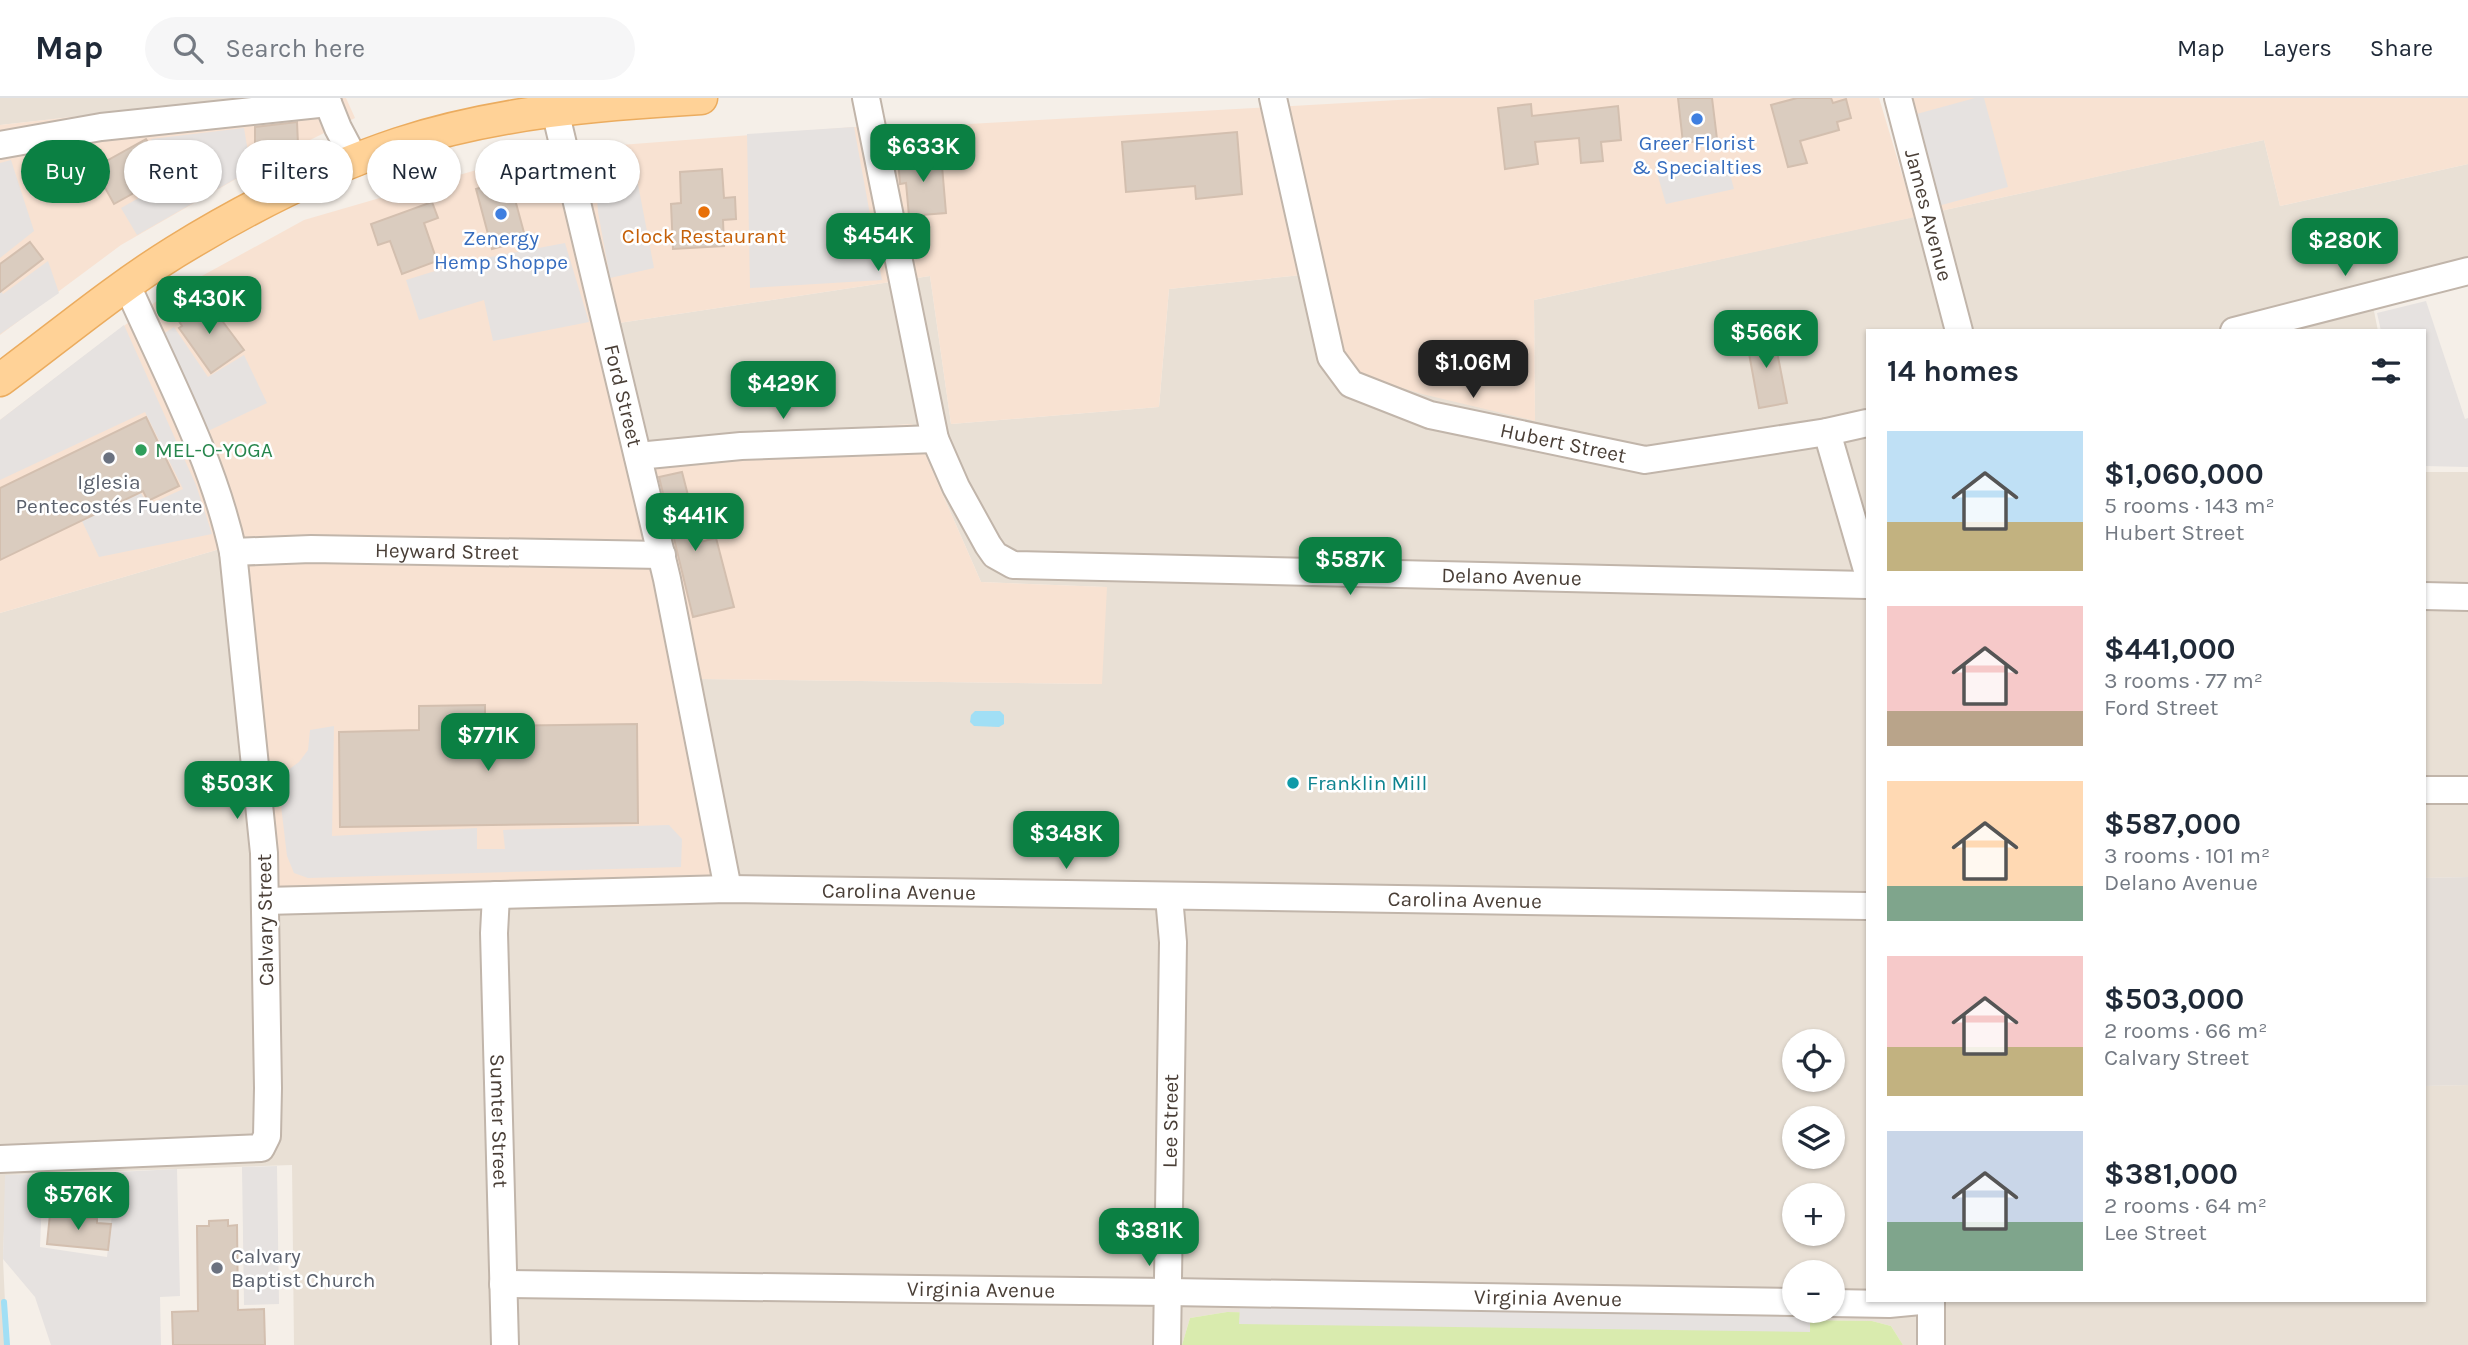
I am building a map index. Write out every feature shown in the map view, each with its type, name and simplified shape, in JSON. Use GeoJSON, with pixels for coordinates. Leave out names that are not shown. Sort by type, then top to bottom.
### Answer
{"type":"FeatureCollection","features":[{"type":"Feature","properties":{"kind":"main road"},"geometry":{"type":"LineString","coordinates":[[0,380],[175,252],[242,213],[300,184],[398,145],[554,104],[701,98]]}},
{"type":"Feature","properties":{"kind":"street","name":"Delano Avenue"},"geometry":{"type":"LineString","coordinates":[[866,98],[935,439],[988,545],[995,555],[1013,565],[1866,585]]}},
{"type":"Feature","properties":{"kind":"street","name":"Hubert Street"},"geometry":{"type":"LineString","coordinates":[[1273,98],[1331,358],[1351,384],[1430,415],[1645,460],[1827,432],[1866,422]]}},
{"type":"Feature","properties":{"kind":"street","name":"James Avenue"},"geometry":{"type":"LineString","coordinates":[[1898,98],[1958,329]]}},
{"type":"Feature","properties":{"kind":"street"},"geometry":{"type":"LineString","coordinates":[[0,145],[101,127],[328,101],[338,128],[356,162]]}},
{"type":"Feature","properties":{"kind":"street","name":"Ford Street"},"geometry":{"type":"LineString","coordinates":[[554,104],[662,555],[728,889]]}},
{"type":"Feature","properties":{"kind":"street"},"geometry":{"type":"LineString","coordinates":[[2242,329],[2468,271]]}},
{"type":"Feature","properties":{"kind":"street","name":"Calvary Street"},"geometry":{"type":"LineString","coordinates":[[0,1159],[261,1148],[267,1136],[264,853],[233,552],[225,513],[199,447],[127,285]]}},
{"type":"Feature","properties":{"kind":"street"},"geometry":{"type":"LineString","coordinates":[[1827,432],[1866,567]]}},
{"type":"Feature","properties":{"kind":"street"},"geometry":{"type":"LineString","coordinates":[[638,456],[741,446],[935,439]]}},
{"type":"Feature","properties":{"kind":"street","name":"Heyward Street"},"geometry":{"type":"LineString","coordinates":[[233,552],[311,549],[662,555]]}},
{"type":"Feature","properties":{"kind":"street"},"geometry":{"type":"LineString","coordinates":[[2426,596],[2468,597]]}},
{"type":"Feature","properties":{"kind":"street"},"geometry":{"type":"LineString","coordinates":[[2426,790],[2468,790]]}},
{"type":"Feature","properties":{"kind":"street","name":"Carolina Avenue"},"geometry":{"type":"LineString","coordinates":[[265,901],[728,889],[1866,906]]}},
{"type":"Feature","properties":{"kind":"street","name":"Sumter Street"},"geometry":{"type":"LineString","coordinates":[[496,895],[494,933],[505,1345]]}},
{"type":"Feature","properties":{"kind":"street","name":"Lee Street"},"geometry":{"type":"LineString","coordinates":[[1167,1345],[1173,942],[1169,897]]}},
{"type":"Feature","properties":{"kind":"street","name":"Virginia Avenue"},"geometry":{"type":"LineString","coordinates":[[503,1284],[1782,1302]]}},
{"type":"Feature","properties":{"kind":"street"},"geometry":{"type":"LineString","coordinates":[[1845,1303],[1910,1302]]}},
{"type":"Feature","properties":{"kind":"street"},"geometry":{"type":"LineString","coordinates":[[1931,1302],[1931,1345]]}},
{"type":"Feature","properties":{"kind":"shaded area"},"geometry":{"type":"Polygon","coordinates":[[[0,98],[242,98],[0,125],[0,98]]]}},
{"type":"Feature","properties":{"kind":"shaded area"},"geometry":{"type":"Polygon","coordinates":[[[242,98],[346,98],[355,118],[310,140],[236,140],[236,179],[222,187],[222,140],[124,140],[124,203],[194,203],[121,245],[0,335],[0,125],[242,98]]]}},
{"type":"Feature","properties":{"kind":"shaded area"},"geometry":{"type":"Polygon","coordinates":[[[1433,98],[1879,98],[1915,217],[1534,300],[1535,421],[1422,394],[1360,375],[1335,342],[1321,273],[1169,289],[1159,407],[951,424],[930,276],[619,323],[645,441],[912,424],[981,582],[1107,587],[1102,684],[700,679],[737,881],[277,890],[244,542],[0,613],[0,420],[158,300],[304,220],[367,202],[461,203],[461,174],[475,170],[475,203],[640,203],[640,143],[854,127],[951,125],[1433,98]]]}},
{"type":"Feature","properties":{"kind":"shaded area"},"geometry":{"type":"Polygon","coordinates":[[[1909,98],[2468,98],[2468,164],[2280,206],[2264,140],[1936,212],[1909,98]]]}},
{"type":"Feature","properties":{"kind":"shaded area"},"geometry":{"type":"Polygon","coordinates":[[[1984,98],[2008,187],[1938,206],[1913,115],[1984,98]]]}},
{"type":"Feature","properties":{"kind":"shaded area"},"geometry":{"type":"Polygon","coordinates":[[[854,127],[882,280],[750,288],[747,134],[854,127]]]}},
{"type":"Feature","properties":{"kind":"shaded area"},"geometry":{"type":"Polygon","coordinates":[[[244,128],[246,140],[236,140],[236,179],[222,187],[222,140],[151,139],[244,128]]]}},
{"type":"Feature","properties":{"kind":"shaded area","name":"Franklin Mill"},"geometry":{"type":"Polygon","coordinates":[[[2264,140],[2280,206],[2468,164],[2468,260],[2369,286],[2378,329],[1866,329],[1866,1302],[2426,1302],[2426,1086],[2468,1085],[2468,1345],[1903,1345],[1891,1326],[1872,1321],[1845,1321],[1845,1260],[1782,1260],[1782,1320],[1227,1312],[1190,1318],[1182,1345],[294,1345],[292,1165],[6,1175],[3,1259],[7,1345],[0,1345],[0,613],[244,542],[737,880],[700,679],[1101,684],[1106,587],[981,582],[912,424],[645,441],[619,323],[930,276],[951,424],[1159,407],[1169,289],[1321,273],[1535,420],[1534,300],[2264,140]]]}},
{"type":"Feature","properties":{"kind":"shaded area"},"geometry":{"type":"Polygon","coordinates":[[[11,160],[21,191],[21,203],[25,203],[34,231],[0,258],[0,163],[11,160]]]}},
{"type":"Feature","properties":{"kind":"shaded area"},"geometry":{"type":"Polygon","coordinates":[[[1726,160],[1734,189],[1666,204],[1655,166],[1726,160]]]}},
{"type":"Feature","properties":{"kind":"shaded area"},"geometry":{"type":"Polygon","coordinates":[[[640,195],[654,268],[610,278],[597,203],[640,203],[640,195]]]}},
{"type":"Feature","properties":{"kind":"shaded area"},"geometry":{"type":"Polygon","coordinates":[[[130,203],[193,203],[137,235],[121,208],[130,203]]]}},
{"type":"Feature","properties":{"kind":"shaded area"},"geometry":{"type":"Polygon","coordinates":[[[565,243],[589,322],[493,341],[484,300],[419,320],[406,280],[464,262],[565,243]]]}},
{"type":"Feature","properties":{"kind":"shaded area"},"geometry":{"type":"Polygon","coordinates":[[[48,261],[59,293],[0,334],[0,290],[3,294],[48,261]]]}},
{"type":"Feature","properties":{"kind":"shaded area"},"geometry":{"type":"Polygon","coordinates":[[[2426,301],[2465,419],[2468,418],[2468,467],[2426,466],[2426,329],[2381,329],[2377,313],[2426,301]]]}},
{"type":"Feature","properties":{"kind":"shaded area"},"geometry":{"type":"Polygon","coordinates":[[[124,325],[196,485],[212,534],[99,557],[82,521],[141,493],[148,505],[183,489],[145,412],[0,480],[0,420],[124,325]]]}},
{"type":"Feature","properties":{"kind":"shaded area"},"geometry":{"type":"Polygon","coordinates":[[[174,327],[208,377],[244,355],[267,403],[206,432],[160,336],[174,327]]]}},
{"type":"Feature","properties":{"kind":"shaded area"},"geometry":{"type":"Polygon","coordinates":[[[2426,472],[2468,472],[2468,877],[2426,878],[2426,472]]]}},
{"type":"Feature","properties":{"kind":"shaded area"},"geometry":{"type":"Polygon","coordinates":[[[334,726],[332,836],[477,828],[477,849],[505,849],[503,830],[669,825],[682,839],[681,867],[308,878],[294,873],[287,856],[277,772],[288,770],[299,762],[308,750],[310,730],[334,726]]]}},
{"type":"Feature","properties":{"kind":"shaded area"},"geometry":{"type":"Polygon","coordinates":[[[2468,877],[2468,1085],[2426,1086],[2426,878],[2468,877]]]}},
{"type":"Feature","properties":{"kind":"shaded area"},"geometry":{"type":"Polygon","coordinates":[[[277,1166],[279,1304],[244,1305],[242,1167],[277,1166]]]}},
{"type":"Feature","properties":{"kind":"shaded area"},"geometry":{"type":"Polygon","coordinates":[[[177,1169],[180,1296],[160,1297],[161,1345],[51,1345],[35,1297],[3,1259],[5,1175],[43,1174],[40,1247],[107,1257],[117,1172],[177,1169]]]}},
{"type":"Feature","properties":{"kind":"shaded area"},"geometry":{"type":"Polygon","coordinates":[[[1240,1305],[1782,1313],[1782,1323],[1810,1323],[1810,1332],[1239,1324],[1240,1305]]]}},
{"type":"Feature","properties":{"kind":"green space"},"geometry":{"type":"Polygon","coordinates":[[[1227,1312],[1782,1320],[1782,1323],[1872,1321],[1891,1326],[1903,1345],[1182,1345],[1190,1318],[1227,1312]]]}},
{"type":"Feature","properties":{"kind":"water"},"geometry":{"type":"Polygon","coordinates":[[[975,711],[1000,711],[1004,715],[1004,724],[999,727],[974,726],[970,722],[975,711]]]}},
{"type":"Feature","properties":{"kind":"building","name":"Greer Florist & Specialties"},"geometry":{"type":"Polygon","coordinates":[[[1678,98],[1712,98],[1717,139],[1683,143],[1678,98]]]}},
{"type":"Feature","properties":{"kind":"building"},"geometry":{"type":"Polygon","coordinates":[[[1797,98],[1831,98],[1833,103],[1846,99],[1851,118],[1837,122],[1839,130],[1800,141],[1807,163],[1788,167],[1771,105],[1797,98]]]}},
{"type":"Feature","properties":{"kind":"building"},"geometry":{"type":"Polygon","coordinates":[[[1531,104],[1532,116],[1618,106],[1621,140],[1601,142],[1603,161],[1581,163],[1579,138],[1535,142],[1538,164],[1505,169],[1498,108],[1531,104]]]}},
{"type":"Feature","properties":{"kind":"building"},"geometry":{"type":"Polygon","coordinates":[[[297,122],[298,140],[255,140],[255,127],[297,122]]]}},
{"type":"Feature","properties":{"kind":"building"},"geometry":{"type":"Polygon","coordinates":[[[1237,132],[1242,194],[1196,199],[1195,186],[1126,192],[1122,142],[1237,132]]]}},
{"type":"Feature","properties":{"kind":"building"},"geometry":{"type":"Polygon","coordinates":[[[124,151],[124,198],[114,204],[110,197],[110,159],[124,151]]]}},
{"type":"Feature","properties":{"kind":"building"},"geometry":{"type":"Polygon","coordinates":[[[941,154],[946,213],[909,216],[906,183],[900,184],[898,158],[941,154]]]}},
{"type":"Feature","properties":{"kind":"building","name":"Clock Restaurant"},"geometry":{"type":"Polygon","coordinates":[[[722,169],[724,198],[735,197],[736,219],[723,220],[724,246],[673,249],[671,204],[681,203],[680,172],[722,169]]]}},
{"type":"Feature","properties":{"kind":"building"},"geometry":{"type":"Polygon","coordinates":[[[432,203],[438,218],[424,223],[437,261],[402,274],[390,241],[378,245],[371,224],[432,203]]]}},
{"type":"Feature","properties":{"kind":"building","name":"Zenergy Hemp Shoppe"},"geometry":{"type":"Polygon","coordinates":[[[480,203],[516,203],[526,240],[492,249],[480,203]]]}},
{"type":"Feature","properties":{"kind":"building"},"geometry":{"type":"Polygon","coordinates":[[[30,242],[43,259],[0,292],[0,264],[30,242]]]}},
{"type":"Feature","properties":{"kind":"building"},"geometry":{"type":"Polygon","coordinates":[[[205,298],[244,350],[211,373],[179,328],[182,326],[177,318],[205,298]]]}},
{"type":"Feature","properties":{"kind":"building"},"geometry":{"type":"Polygon","coordinates":[[[1773,331],[1787,403],[1759,408],[1746,337],[1773,331]]]}},
{"type":"Feature","properties":{"kind":"building"},"geometry":{"type":"Polygon","coordinates":[[[146,417],[179,486],[148,501],[143,491],[0,560],[0,488],[146,417]]]}},
{"type":"Feature","properties":{"kind":"building"},"geometry":{"type":"Polygon","coordinates":[[[682,472],[700,542],[716,538],[734,607],[693,617],[659,477],[682,472]]]}},
{"type":"Feature","properties":{"kind":"building"},"geometry":{"type":"Polygon","coordinates":[[[485,705],[485,726],[637,724],[638,823],[340,827],[339,732],[419,730],[419,706],[485,705]]]}},
{"type":"Feature","properties":{"kind":"building"},"geometry":{"type":"Polygon","coordinates":[[[50,1214],[97,1219],[97,1223],[111,1224],[108,1250],[47,1244],[50,1214]]]}},
{"type":"Feature","properties":{"kind":"building","name":"Calvary Baptist Church"},"geometry":{"type":"Polygon","coordinates":[[[228,1220],[228,1226],[237,1225],[238,1310],[264,1309],[265,1345],[173,1345],[172,1312],[198,1311],[197,1226],[209,1226],[209,1221],[228,1220]]]}},
{"type":"Feature","properties":{"kind":"waterway"},"geometry":{"type":"LineString","coordinates":[[4,1302],[7,1345]]}},
{"type":"Feature","properties":{"kind":"place","name":"Greer Florist & Specialties"},"geometry":{"type":"Point","coordinates":[1697,119]}},
{"type":"Feature","properties":{"kind":"place","name":"Clock Restaurant"},"geometry":{"type":"Point","coordinates":[704,212]}},
{"type":"Feature","properties":{"kind":"place","name":"Zenergy Hemp Shoppe"},"geometry":{"type":"Point","coordinates":[501,214]}},
{"type":"Feature","properties":{"kind":"place","name":"MEL-O-YOGA"},"geometry":{"type":"Point","coordinates":[141,450]}},
{"type":"Feature","properties":{"kind":"place","name":"Iglesia Pentecostés Fuente"},"geometry":{"type":"Point","coordinates":[109,458]}},
{"type":"Feature","properties":{"kind":"place","name":"Franklin Mill"},"geometry":{"type":"Point","coordinates":[1293,783]}},
{"type":"Feature","properties":{"kind":"place","name":"Calvary Baptist Church"},"geometry":{"type":"Point","coordinates":[217,1268]}}]}
